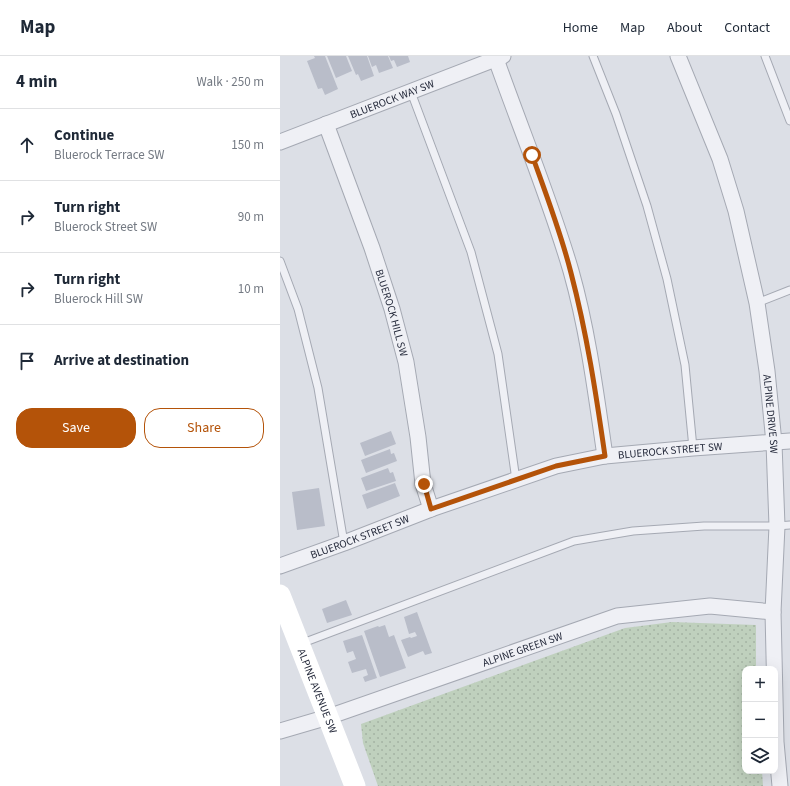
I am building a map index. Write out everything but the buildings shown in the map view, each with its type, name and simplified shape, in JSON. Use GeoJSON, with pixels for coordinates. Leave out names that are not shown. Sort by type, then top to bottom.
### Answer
{"type":"FeatureCollection","features":[{"type":"Feature","properties":{"kind":"street","name":"ALPINE DRIVE SW"},"geometry":{"type":"LineString","coordinates":[[678,56],[720,160],[736,211],[757,303],[767,371],[783,525],[773,612],[776,742],[780,786]]}},
{"type":"Feature","properties":{"kind":"street","name":"BLUEROCK WAY SW"},"geometry":{"type":"LineString","coordinates":[[280,142],[500,57]]}},
{"type":"Feature","properties":{"kind":"street"},"geometry":{"type":"LineString","coordinates":[[500,57],[556,222],[571,272],[595,381],[605,456]]}},
{"type":"Feature","properties":{"kind":"street","name":"BLUEROCK HILL SW"},"geometry":{"type":"LineString","coordinates":[[326,124],[372,248],[392,309],[406,362],[424,484],[431,509]]}},
{"type":"Feature","properties":{"kind":"street","name":"BLUEROCK STREET SW"},"geometry":{"type":"LineString","coordinates":[[280,566],[431,509],[556,466],[605,456],[790,441]]}},
{"type":"Feature","properties":{"kind":"street","name":"ALPINE AVENUE SW"},"geometry":{"type":"LineString","coordinates":[[280,595],[355,786]]}},
{"type":"Feature","properties":{"kind":"street","name":"ALPINE GREEN SW"},"geometry":{"type":"LineString","coordinates":[[280,731],[328,718],[617,616],[710,606],[773,612]]}},
{"type":"Feature","properties":{"kind":"lane"},"geometry":{"type":"LineString","coordinates":[[593,56],[616,114],[647,206],[667,279],[685,365],[693,448]]}},
{"type":"Feature","properties":{"kind":"lane"},"geometry":{"type":"LineString","coordinates":[[765,56],[790,121]]}},
{"type":"Feature","properties":{"kind":"lane"},"geometry":{"type":"LineString","coordinates":[[411,92],[471,252],[498,354],[516,480]]}},
{"type":"Feature","properties":{"kind":"lane"},"geometry":{"type":"LineString","coordinates":[[280,261],[298,309],[318,388],[344,543]]}},
{"type":"Feature","properties":{"kind":"lane"},"geometry":{"type":"LineString","coordinates":[[757,303],[790,290]]}},
{"type":"Feature","properties":{"kind":"lane"},"geometry":{"type":"LineString","coordinates":[[299,644],[574,541],[633,531],[704,526],[783,525]]}},
{"type":"Feature","properties":{"kind":"green space"},"geometry":{"type":"Polygon","coordinates":[[[672,622],[756,625],[756,666],[742,666],[742,774],[762,774],[763,786],[378,786],[363,743],[361,724],[625,628],[672,622]]]}},
{"type":"Feature","properties":{"kind":"route"},"geometry":{"type":"LineString","coordinates":[[424,484],[431,509],[556,466],[605,456],[595,381],[571,272],[556,222],[532,155]]}}]}
